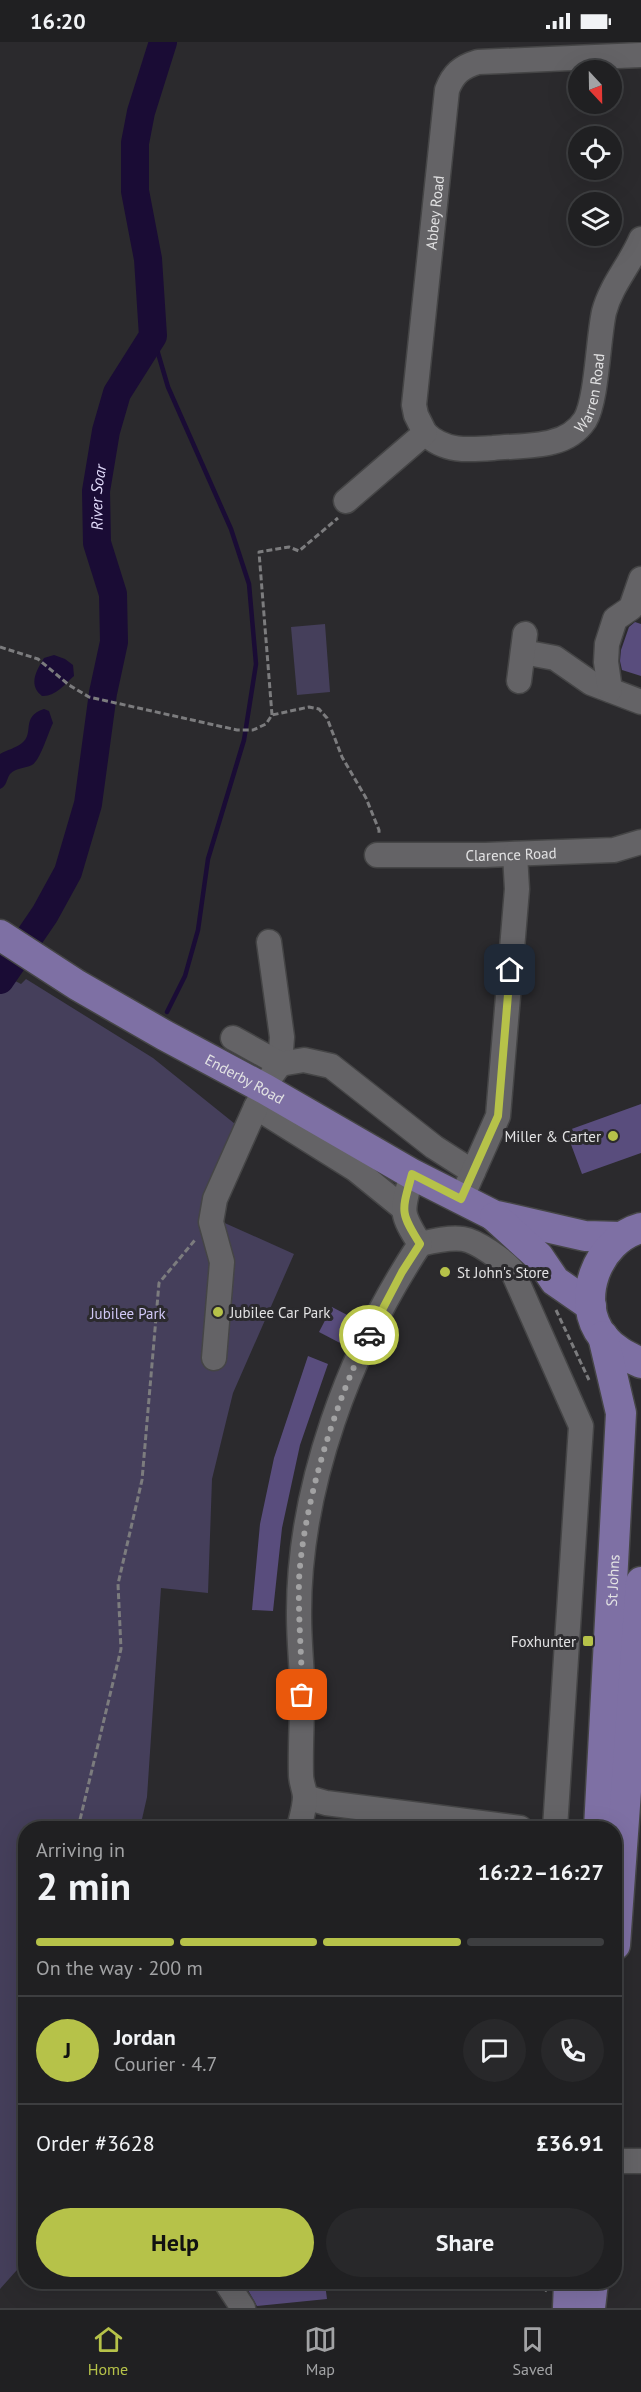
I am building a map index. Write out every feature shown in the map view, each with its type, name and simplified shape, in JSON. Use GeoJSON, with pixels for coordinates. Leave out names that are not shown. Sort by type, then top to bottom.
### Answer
{"type":"FeatureCollection","features":[{"type":"Feature","properties":{"kind":"main road","name":"Enderby Road"},"geometry":{"type":"LineString","coordinates":[[0,935],[77,985],[212,1062],[260,1098],[479,1208],[585,1236],[631,1233]]}},
{"type":"Feature","properties":{"kind":"main road","name":"Enderby Road"},"geometry":{"type":"LineString","coordinates":[[479,1208],[538,1256],[555,1281],[591,1306]]}},
{"type":"Feature","properties":{"kind":"main road"},"geometry":{"type":"LineString","coordinates":[[631,1233],[602,1256],[592,1280],[591,1306],[594,1320],[603,1336],[620,1353],[641,1363]]}},
{"type":"Feature","properties":{"kind":"main road","name":"St Johns"},"geometry":{"type":"LineString","coordinates":[[599,1821],[621,1413],[603,1336]]}},
{"type":"Feature","properties":{"kind":"main road","name":"St Johns"},"geometry":{"type":"LineString","coordinates":[[622,1847],[641,1582]]}},
{"type":"Feature","properties":{"kind":"main road"},"geometry":{"type":"LineString","coordinates":[[568,2289],[568,2308]]}},
{"type":"Feature","properties":{"kind":"main road"},"geometry":{"type":"LineString","coordinates":[[590,2308],[592,2289]]}},
{"type":"Feature","properties":{"kind":"street","name":"Abbey Road"},"geometry":{"type":"LineString","coordinates":[[425,433],[414,405],[447,90],[452,79],[458,70],[477,62],[641,54]]}},
{"type":"Feature","properties":{"kind":"street","name":"Warren Road"},"geometry":{"type":"LineString","coordinates":[[425,433],[442,445],[465,450],[549,443],[575,431],[585,419],[590,405],[600,335],[609,298],[641,239]]}},
{"type":"Feature","properties":{"kind":"street"},"geometry":{"type":"LineString","coordinates":[[346,501],[425,433]]}},
{"type":"Feature","properties":{"kind":"street"},"geometry":{"type":"LineString","coordinates":[[610,690],[606,662],[607,644],[615,619],[631,608],[641,579]]}},
{"type":"Feature","properties":{"kind":"street"},"geometry":{"type":"LineString","coordinates":[[519,681],[524,643],[555,658],[591,683],[641,702]]}},
{"type":"Feature","properties":{"kind":"street","name":"Clarence Road"},"geometry":{"type":"LineString","coordinates":[[377,855],[514,854],[614,850],[641,842]]}},
{"type":"Feature","properties":{"kind":"street"},"geometry":{"type":"LineString","coordinates":[[464,1239],[479,1208],[473,1172],[498,1116],[517,889],[514,854]]}},
{"type":"Feature","properties":{"kind":"street"},"geometry":{"type":"LineString","coordinates":[[214,1358],[222,1262],[211,1222],[215,1198],[260,1098],[280,1064],[282,1037],[269,942]]}},
{"type":"Feature","properties":{"kind":"street"},"geometry":{"type":"LineString","coordinates":[[233,1038],[280,1064],[304,1060],[332,1066],[408,1127],[473,1172]]}},
{"type":"Feature","properties":{"kind":"street"},"geometry":{"type":"LineString","coordinates":[[260,1098],[403,1208]]}},
{"type":"Feature","properties":{"kind":"street"},"geometry":{"type":"LineString","coordinates":[[412,1174],[403,1208],[408,1224],[420,1244]]}},
{"type":"Feature","properties":{"kind":"street"},"geometry":{"type":"LineString","coordinates":[[300,1821],[305,1797],[301,1778],[302,1679],[298,1617],[299,1578],[315,1486],[343,1395],[374,1324],[402,1272],[420,1244],[439,1240],[464,1239],[504,1260],[512,1270],[581,1426],[555,1821]]}},
{"type":"Feature","properties":{"kind":"street"},"geometry":{"type":"LineString","coordinates":[[305,1797],[326,1803],[466,1821]]}},
{"type":"Feature","properties":{"kind":"street"},"geometry":{"type":"LineString","coordinates":[[622,2162],[641,2162]]}},
{"type":"Feature","properties":{"kind":"street"},"geometry":{"type":"LineString","coordinates":[[231,2289],[243,2308]]}},
{"type":"Feature","properties":{"kind":"path"},"geometry":{"type":"LineString","coordinates":[[0,647],[38,659],[69,685],[89,697],[237,730],[253,730],[266,724],[272,715],[258,552],[289,548],[299,551],[345,512],[346,501]]}},
{"type":"Feature","properties":{"kind":"path"},"geometry":{"type":"LineString","coordinates":[[272,715],[309,707],[319,710],[327,718],[342,757],[366,798],[379,830],[377,855]]}},
{"type":"Feature","properties":{"kind":"path"},"geometry":{"type":"LineString","coordinates":[[80,1821],[121,1649],[118,1584],[142,1480],[159,1283],[211,1222]]}},
{"type":"Feature","properties":{"kind":"green space"},"geometry":{"type":"Polygon","coordinates":[[[325,624],[330,692],[297,695],[291,627],[325,624]]]}},
{"type":"Feature","properties":{"kind":"green space","name":"Jubilee Park"},"geometry":{"type":"Polygon","coordinates":[[[0,973],[21,984],[26,979],[153,1058],[250,1136],[218,1220],[294,1254],[233,1393],[212,1479],[208,1593],[161,1588],[147,1797],[142,1821],[18,1821],[18,2269],[0,2289],[0,973]]]}},
{"type":"Feature","properties":{"kind":"shaded area"},"geometry":{"type":"Polygon","coordinates":[[[54,655],[73,665],[74,676],[55,692],[42,696],[35,687],[36,673],[44,658],[54,655]]]}},
{"type":"Feature","properties":{"kind":"shaded area"},"geometry":{"type":"Polygon","coordinates":[[[44,709],[49,711],[53,723],[38,758],[32,765],[10,774],[0,789],[0,754],[26,739],[32,716],[44,709]]]}},
{"type":"Feature","properties":{"kind":"building"},"geometry":{"type":"Polygon","coordinates":[[[635,622],[641,624],[641,676],[622,670],[620,661],[621,650],[629,627],[635,622]]]}},
{"type":"Feature","properties":{"kind":"building"},"geometry":{"type":"Polygon","coordinates":[[[641,1104],[641,1153],[582,1174],[566,1131],[641,1104]]]}},
{"type":"Feature","properties":{"kind":"building"},"geometry":{"type":"Polygon","coordinates":[[[332,1307],[351,1317],[340,1343],[319,1332],[332,1307]]]}},
{"type":"Feature","properties":{"kind":"building"},"geometry":{"type":"Polygon","coordinates":[[[308,1356],[328,1364],[300,1445],[282,1528],[273,1611],[252,1610],[260,1524],[274,1458],[308,1356]]]}},
{"type":"Feature","properties":{"kind":"building"},"geometry":{"type":"Polygon","coordinates":[[[326,2289],[327,2299],[257,2306],[248,2290],[326,2289]]]}},
{"type":"Feature","properties":{"kind":"waterway","name":"River Soar"},"geometry":{"type":"LineString","coordinates":[[0,980],[45,914],[68,872],[88,804],[103,693],[114,642],[113,594],[97,543],[96,491],[106,431],[117,393],[153,336],[148,259],[135,191],[135,143],[141,112],[163,42]]}},
{"type":"Feature","properties":{"kind":"waterway"},"geometry":{"type":"LineString","coordinates":[[153,336],[168,387],[231,529],[249,584],[256,664],[244,740],[208,859],[198,930],[185,976],[167,1012]]}},
{"type":"Feature","properties":{"kind":"way so far"},"geometry":{"type":"LineString","coordinates":[[302,1695],[298,1617],[299,1578],[305,1533],[327,1444],[343,1395],[369,1335]]}},
{"type":"Feature","properties":{"kind":"place","name":"Miller & Carter"},"geometry":{"type":"Point","coordinates":[613,1136]}},
{"type":"Feature","properties":{"kind":"place","name":"St John's Store"},"geometry":{"type":"Point","coordinates":[445,1272]}},
{"type":"Feature","properties":{"kind":"place","name":"Jubilee Car Park"},"geometry":{"type":"Point","coordinates":[218,1312]}},
{"type":"Feature","properties":{"kind":"place","name":"Foxhunter"},"geometry":{"type":"Point","coordinates":[588,1641]}},
{"type":"Feature","properties":{"kind":"route"},"geometry":{"type":"LineString","coordinates":[[369,1335],[402,1272],[420,1244],[408,1224],[403,1208],[412,1174],[461,1199],[488,1142],[498,1116],[502,1087],[510,970]]}}]}
